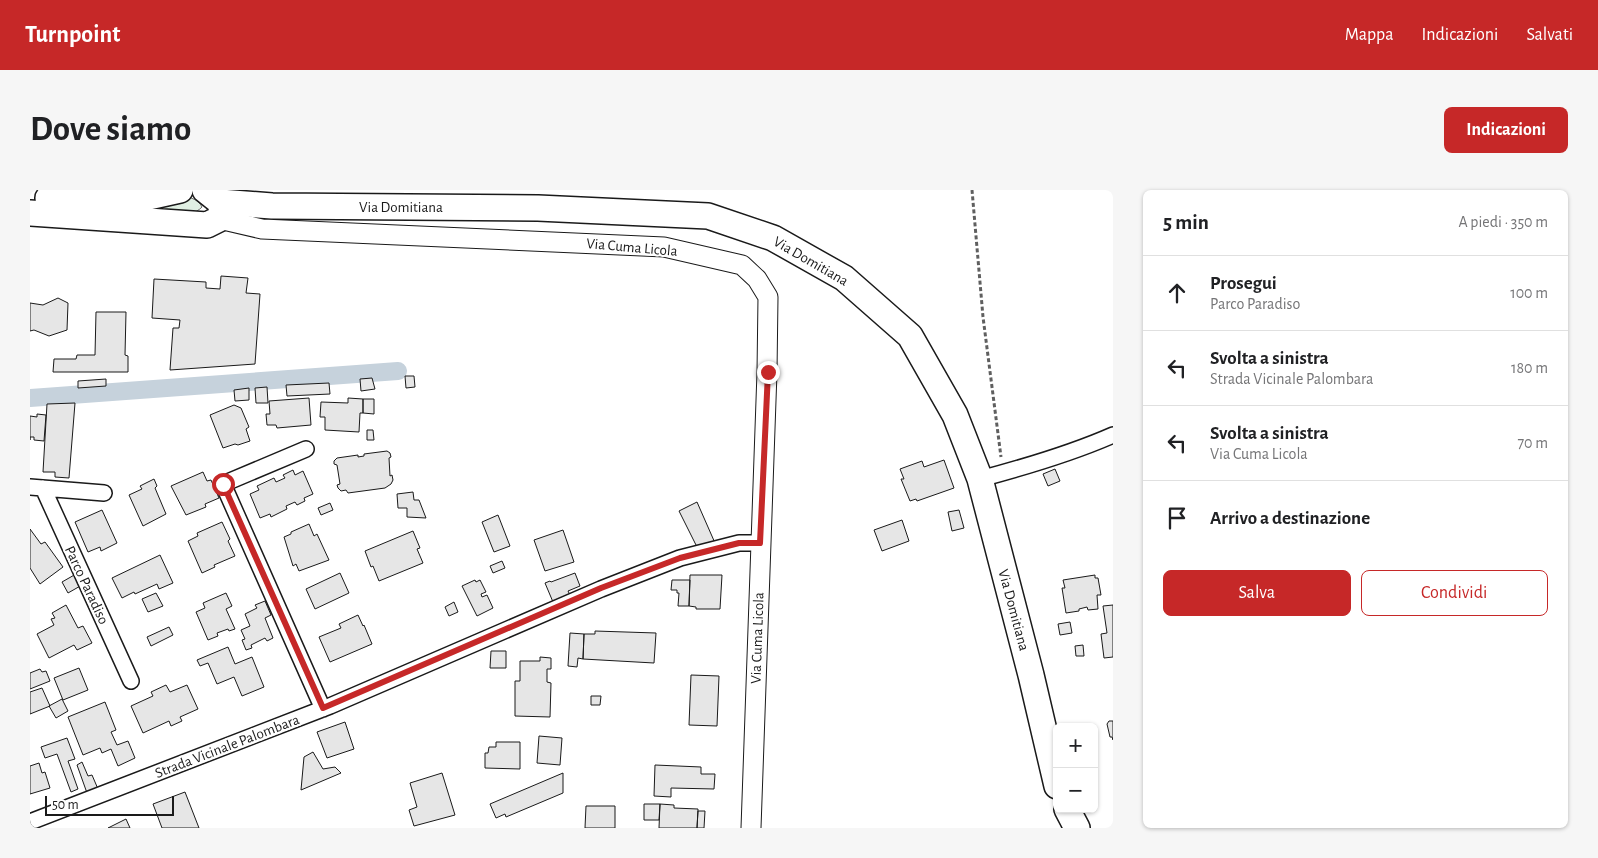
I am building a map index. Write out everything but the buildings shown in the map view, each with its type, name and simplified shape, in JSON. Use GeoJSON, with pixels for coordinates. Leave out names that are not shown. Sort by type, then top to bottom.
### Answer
{"type":"FeatureCollection","features":[{"type":"Feature","properties":{"kind":"main road"},"geometry":{"type":"LineString","coordinates":[[30,198],[135,200],[180,190]]}},
{"type":"Feature","properties":{"kind":"main road","name":"Via Domitiana"},"geometry":{"type":"LineString","coordinates":[[30,213],[207,225],[214,204],[538,208],[708,216],[773,238],[844,278],[910,336],[954,415],[992,476],[1031,675],[1053,769]]}},
{"type":"Feature","properties":{"kind":"main road"},"geometry":{"type":"LineString","coordinates":[[1068,813],[1077,828]]}},
{"type":"Feature","properties":{"kind":"street","name":"Via Cuma Licola"},"geometry":{"type":"LineString","coordinates":[[214,204],[262,229],[664,247],[742,265],[758,279],[768,297],[768,372],[760,543],[751,828]]}},
{"type":"Feature","properties":{"kind":"street"},"geometry":{"type":"LineString","coordinates":[[992,476],[1082,448],[1113,436]]}},
{"type":"Feature","properties":{"kind":"street"},"geometry":{"type":"LineString","coordinates":[[306,449],[223,484],[323,708]]}},
{"type":"Feature","properties":{"kind":"street","name":"Parco Paradiso"},"geometry":{"type":"LineString","coordinates":[[36,488],[104,493]]}},
{"type":"Feature","properties":{"kind":"street","name":"Parco Paradiso"},"geometry":{"type":"LineString","coordinates":[[36,488],[131,681]]}},
{"type":"Feature","properties":{"kind":"street","name":"Strada Vicinale Palombara"},"geometry":{"type":"LineString","coordinates":[[30,822],[323,708],[601,588],[680,558],[739,543],[760,543]]}},
{"type":"Feature","properties":{"kind":"path"},"geometry":{"type":"LineString","coordinates":[[972,190],[984,317],[992,476]]}},
{"type":"Feature","properties":{"kind":"green space"},"geometry":{"type":"Polygon","coordinates":[[[184,196],[192,198],[202,207],[190,213],[177,214],[149,207],[184,196]]]}},
{"type":"Feature","properties":{"kind":"waterway"},"geometry":{"type":"LineString","coordinates":[[30,398],[398,371]]}},
{"type":"Feature","properties":{"kind":"route"},"geometry":{"type":"LineString","coordinates":[[223,484],[323,708],[601,588],[680,558],[739,543],[760,543],[768,372]]}}]}
